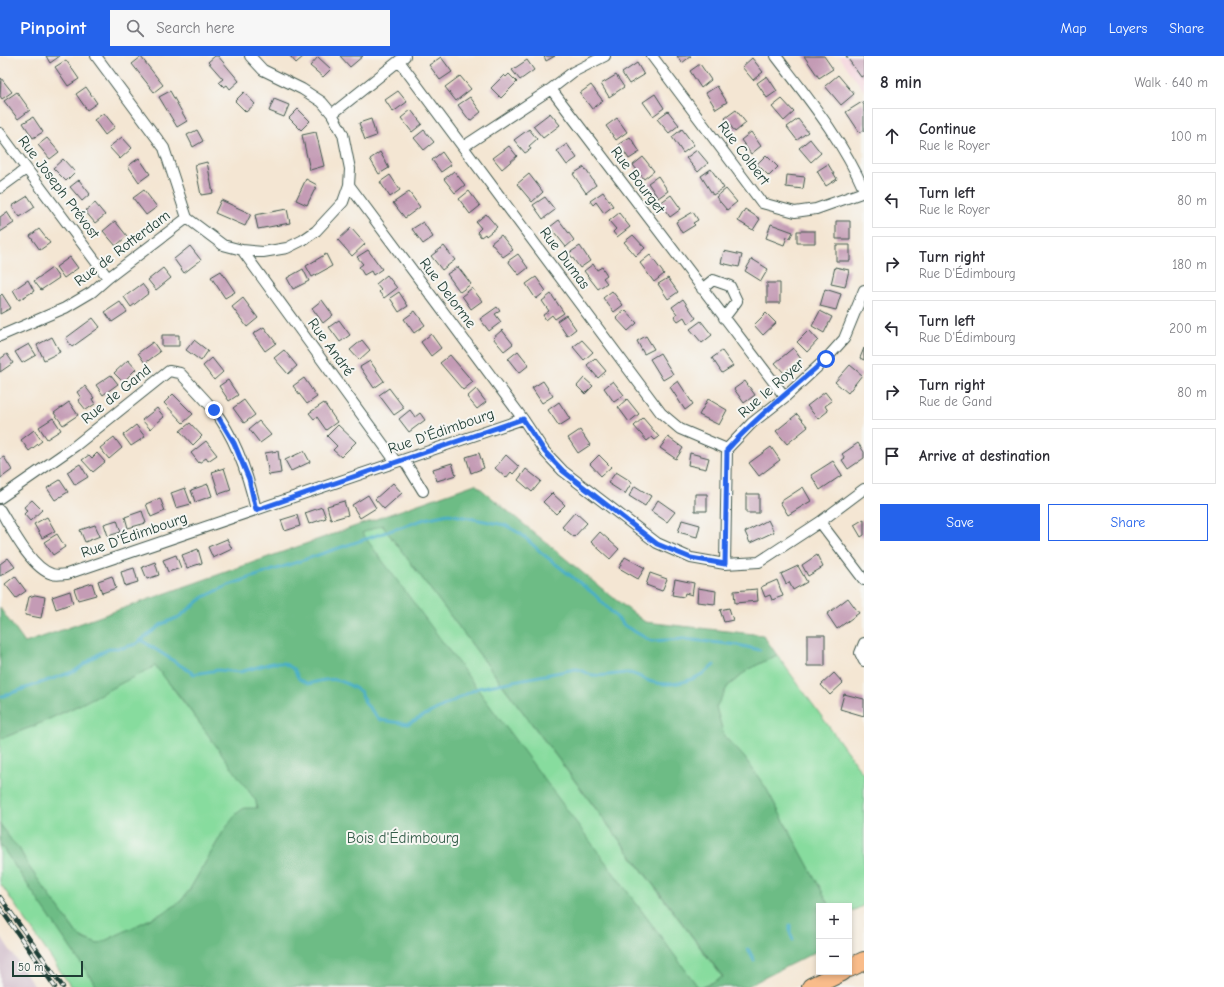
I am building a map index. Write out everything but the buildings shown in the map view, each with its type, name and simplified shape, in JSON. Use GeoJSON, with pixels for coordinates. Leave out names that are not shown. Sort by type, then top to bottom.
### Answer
{"type":"FeatureCollection","features":[{"type":"Feature","properties":{"kind":"highway"},"geometry":{"type":"LineString","coordinates":[[852,967],[864,961]]}},
{"type":"Feature","properties":{"kind":"highway"},"geometry":{"type":"LineString","coordinates":[[811,987],[836,975]]}},
{"type":"Feature","properties":{"kind":"street"},"geometry":{"type":"LineString","coordinates":[[96,56],[164,148],[187,218]]}},
{"type":"Feature","properties":{"kind":"street"},"geometry":{"type":"LineString","coordinates":[[250,56],[263,70],[302,89],[322,102],[332,114],[402,58]]}},
{"type":"Feature","properties":{"kind":"street"},"geometry":{"type":"LineString","coordinates":[[463,147],[551,89],[573,72],[605,56]]}},
{"type":"Feature","properties":{"kind":"street","name":"Rue Colbert"},"geometry":{"type":"LineString","coordinates":[[652,56],[762,203],[795,212],[816,210],[864,191]]}},
{"type":"Feature","properties":{"kind":"street"},"geometry":{"type":"LineString","coordinates":[[776,56],[811,101],[852,163],[864,191]]}},
{"type":"Feature","properties":{"kind":"street","name":"Rue Dumas"},"geometry":{"type":"LineString","coordinates":[[402,58],[463,147],[661,413],[680,429],[727,450]]}},
{"type":"Feature","properties":{"kind":"street","name":"Rue Bourget"},"geometry":{"type":"LineString","coordinates":[[551,89],[724,318],[786,397]]}},
{"type":"Feature","properties":{"kind":"street","name":"Rue de Rotterdam"},"geometry":{"type":"LineString","coordinates":[[0,336],[65,308],[92,292],[108,278],[187,218],[223,245],[242,250],[263,252],[287,248],[303,240],[316,231],[343,202],[349,185],[350,169],[343,134],[332,114]]}},
{"type":"Feature","properties":{"kind":"street","name":"Rue Joseph Prévost"},"geometry":{"type":"LineString","coordinates":[[0,133],[108,278]]}},
{"type":"Feature","properties":{"kind":"street"},"geometry":{"type":"LineString","coordinates":[[0,188],[26,169]]}},
{"type":"Feature","properties":{"kind":"street","name":"Rue Delorme"},"geometry":{"type":"LineString","coordinates":[[349,185],[523,419]]}},
{"type":"Feature","properties":{"kind":"street","name":"Rue André"},"geometry":{"type":"LineString","coordinates":[[242,250],[423,491]]}},
{"type":"Feature","properties":{"kind":"street"},"geometry":{"type":"LineString","coordinates":[[702,289],[713,280],[730,286],[736,300],[724,318]]}},
{"type":"Feature","properties":{"kind":"street","name":"Rue le Royer"},"geometry":{"type":"LineString","coordinates":[[727,450],[752,423],[786,397],[826,359],[844,339],[864,290]]}},
{"type":"Feature","properties":{"kind":"street","name":"Rue de Gand"},"geometry":{"type":"LineString","coordinates":[[0,498],[75,446],[169,371],[180,373],[214,410],[230,436],[249,479],[256,510]]}},
{"type":"Feature","properties":{"kind":"street"},"geometry":{"type":"LineString","coordinates":[[523,419],[545,452],[563,471],[657,544],[691,558],[725,564],[759,562],[820,522],[864,489]]}},
{"type":"Feature","properties":{"kind":"street","name":"Rue D'Édimbourg"},"geometry":{"type":"LineString","coordinates":[[0,510],[27,552],[44,571],[53,575],[68,574],[523,419]]}},
{"type":"Feature","properties":{"kind":"street"},"geometry":{"type":"LineString","coordinates":[[725,564],[727,450]]}},
{"type":"Feature","properties":{"kind":"street"},"geometry":{"type":"LineString","coordinates":[[820,522],[864,580]]}},
{"type":"Feature","properties":{"kind":"street"},"geometry":{"type":"LineString","coordinates":[[864,643],[860,653],[864,661]]}},
{"type":"Feature","properties":{"kind":"shaded area"},"geometry":{"type":"Polygon","coordinates":[[[839,56],[864,56],[864,91],[839,56]]]}},
{"type":"Feature","properties":{"kind":"shaded area"},"geometry":{"type":"Polygon","coordinates":[[[0,935],[35,987],[0,987],[0,935]]]}},
{"type":"Feature","properties":{"kind":"green space","name":"Bois d'Édimbourg"},"geometry":{"type":"Polygon","coordinates":[[[475,484],[606,592],[645,622],[763,635],[777,655],[749,669],[728,686],[716,707],[724,736],[744,757],[766,788],[828,903],[816,903],[816,952],[746,987],[703,987],[723,977],[382,525],[362,533],[698,987],[97,987],[0,844],[0,824],[11,840],[19,848],[29,867],[78,935],[98,944],[167,911],[181,901],[190,889],[223,832],[236,814],[244,808],[257,808],[256,801],[182,699],[155,666],[79,705],[34,726],[0,739],[0,608],[25,643],[475,484]]]}},
{"type":"Feature","properties":{"kind":"green space"},"geometry":{"type":"Polygon","coordinates":[[[382,525],[723,978],[703,987],[698,987],[361,533],[382,525]]]}},
{"type":"Feature","properties":{"kind":"green space"},"geometry":{"type":"Polygon","coordinates":[[[777,655],[864,775],[864,905],[852,911],[852,903],[828,903],[766,788],[744,757],[724,736],[716,707],[728,686],[749,669],[777,655]]]}},
{"type":"Feature","properties":{"kind":"green space"},"geometry":{"type":"Polygon","coordinates":[[[155,665],[237,772],[256,801],[257,808],[223,832],[190,889],[181,901],[167,911],[98,944],[78,935],[29,867],[19,848],[11,840],[0,824],[0,739],[34,726],[79,705],[155,665]]]}},
{"type":"Feature","properties":{"kind":"green space"},"geometry":{"type":"Polygon","coordinates":[[[0,844],[97,987],[71,987],[0,883],[0,844]]]}},
{"type":"Feature","properties":{"kind":"waterway"},"geometry":{"type":"LineString","coordinates":[[0,697],[75,671],[100,653],[112,648],[122,648],[136,644],[162,624],[179,617],[204,597],[229,585],[425,519],[448,514],[505,525],[521,534],[543,554],[594,594],[625,626],[651,641],[683,639],[738,645],[760,650]]}},
{"type":"Feature","properties":{"kind":"waterway"},"geometry":{"type":"LineString","coordinates":[[141,640],[194,674],[218,670],[240,672],[272,663],[283,663],[294,669],[299,679],[308,684],[324,680],[341,681],[361,692],[365,703],[380,720],[408,724],[478,688],[576,669],[598,675],[629,673],[652,682],[669,684],[693,679],[714,665]]}},
{"type":"Feature","properties":{"kind":"waterway"},"geometry":{"type":"LineString","coordinates":[[790,925],[790,933],[793,940]]}},
{"type":"Feature","properties":{"kind":"waterway"},"geometry":{"type":"LineString","coordinates":[[748,949],[754,960]]}},
{"type":"Feature","properties":{"kind":"railway"},"geometry":{"type":"LineString","coordinates":[[0,897],[63,987]]}},
{"type":"Feature","properties":{"kind":"railway"},"geometry":{"type":"LineString","coordinates":[[0,908],[55,987]]}},
{"type":"Feature","properties":{"kind":"route"},"geometry":{"type":"LineString","coordinates":[[214,410],[234,443],[249,479],[256,510],[523,419],[545,452],[563,471],[657,544],[691,558],[725,564],[727,450],[752,423],[786,397],[826,359]]}}]}
